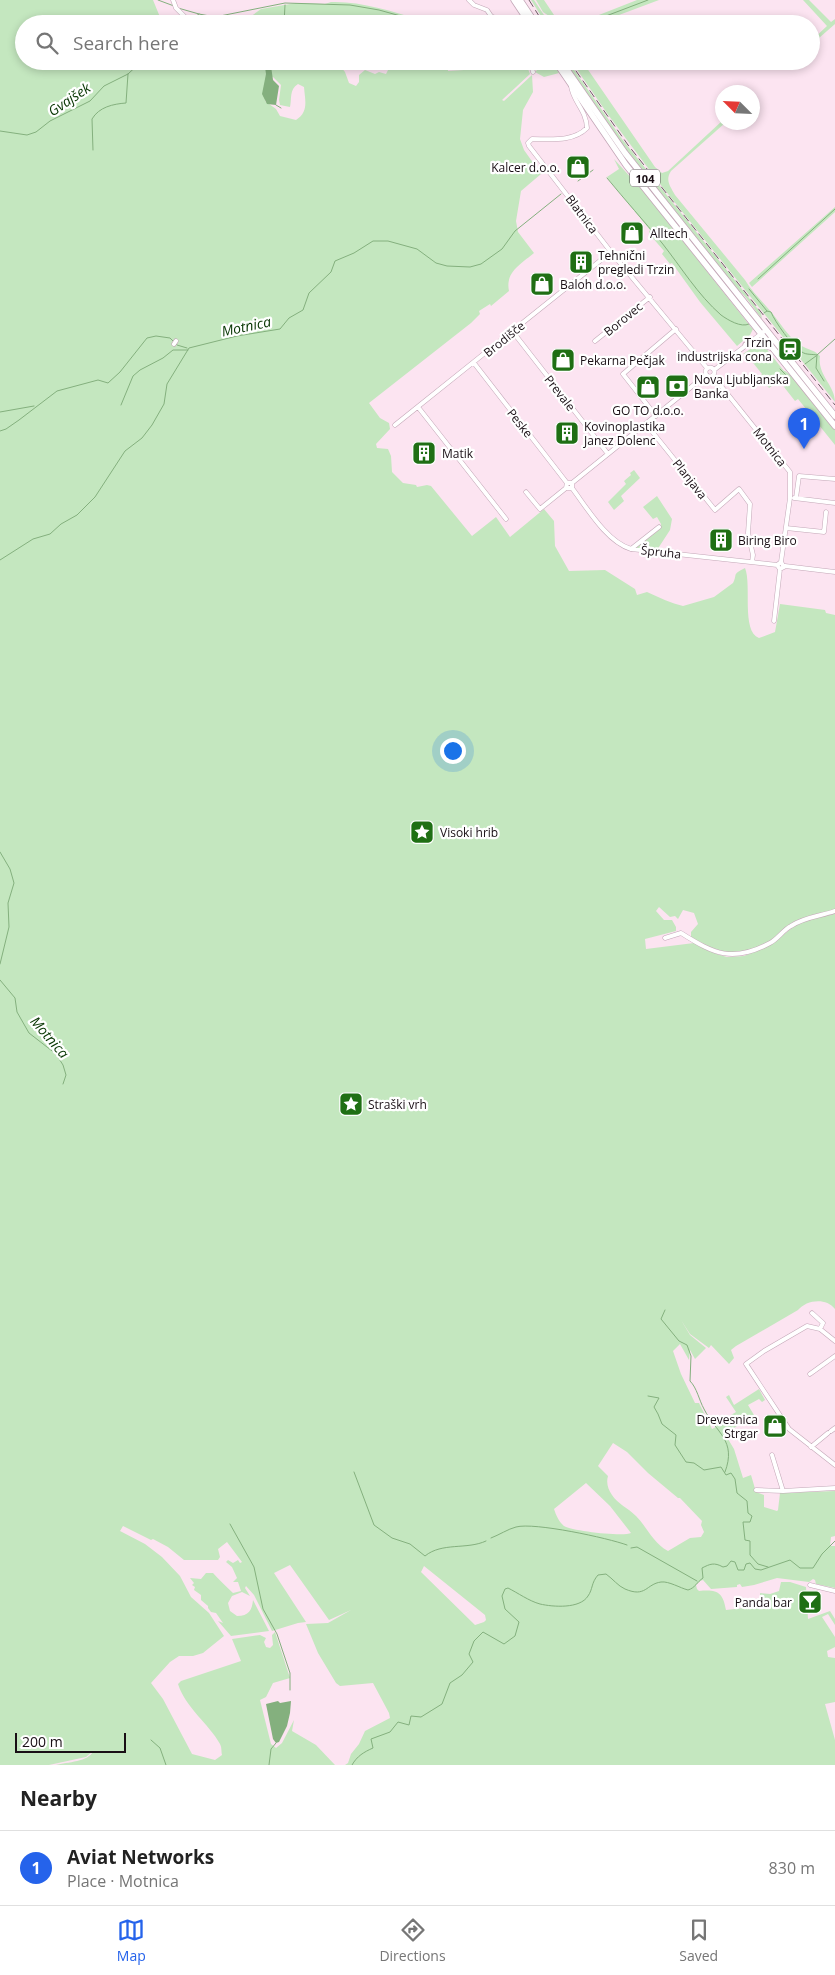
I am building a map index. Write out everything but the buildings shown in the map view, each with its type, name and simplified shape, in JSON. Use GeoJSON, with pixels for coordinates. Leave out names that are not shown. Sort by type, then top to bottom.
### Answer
{"type":"FeatureCollection","features":[{"type":"Feature","properties":{"kind":"main road"},"geometry":{"type":"LineString","coordinates":[[518,2],[524,15]]}},
{"type":"Feature","properties":{"kind":"main road"},"geometry":{"type":"LineString","coordinates":[[518,2],[529,15]]}},
{"type":"Feature","properties":{"kind":"main road","name":"104"},"geometry":{"type":"LineString","coordinates":[[561,70],[626,164],[835,416]]}},
{"type":"Feature","properties":{"kind":"main road","name":"104"},"geometry":{"type":"LineString","coordinates":[[567,70],[625,153],[763,331],[773,348],[835,426]]}},
{"type":"Feature","properties":{"kind":"main road"},"geometry":{"type":"LineString","coordinates":[[746,345],[760,344],[773,348]]}},
{"type":"Feature","properties":{"kind":"street"},"geometry":{"type":"LineString","coordinates":[[174,0],[176,7],[183,15]]}},
{"type":"Feature","properties":{"kind":"street"},"geometry":{"type":"LineString","coordinates":[[469,0],[474,5],[487,10],[490,15]]}},
{"type":"Feature","properties":{"kind":"street","name":"Blatnica"},"geometry":{"type":"LineString","coordinates":[[571,86],[574,96],[584,113],[587,128],[570,138],[532,139],[528,143],[611,252],[707,368]]}},
{"type":"Feature","properties":{"kind":"street","name":"Brodišče"},"geometry":{"type":"LineString","coordinates":[[396,425],[611,252]]}},
{"type":"Feature","properties":{"kind":"street","name":"Borovec"},"geometry":{"type":"LineString","coordinates":[[596,340],[650,297]]}},
{"type":"Feature","properties":{"kind":"street"},"geometry":{"type":"LineString","coordinates":[[656,416],[623,374],[676,329]]}},
{"type":"Feature","properties":{"kind":"street"},"geometry":{"type":"LineString","coordinates":[[706,375],[713,376],[714,370],[763,331]]}},
{"type":"Feature","properties":{"kind":"street","name":"Prevale"},"geometry":{"type":"LineString","coordinates":[[513,332],[608,454]]}},
{"type":"Feature","properties":{"kind":"street","name":"Peske"},"geometry":{"type":"LineString","coordinates":[[474,363],[569,486]]}},
{"type":"Feature","properties":{"kind":"street"},"geometry":{"type":"LineString","coordinates":[[526,492],[540,509],[706,375],[707,368],[714,370]]}},
{"type":"Feature","properties":{"kind":"street","name":"Motnica"},"geometry":{"type":"LineString","coordinates":[[713,376],[790,472],[790,498],[781,562]]}},
{"type":"Feature","properties":{"kind":"street"},"geometry":{"type":"LineString","coordinates":[[418,407],[506,518]]}},
{"type":"Feature","properties":{"kind":"street","name":"Planjava"},"geometry":{"type":"LineString","coordinates":[[646,424],[715,510],[739,490],[750,504],[748,533],[753,554],[752,562]]}},
{"type":"Feature","properties":{"kind":"street"},"geometry":{"type":"LineString","coordinates":[[796,498],[799,476],[835,480]]}},
{"type":"Feature","properties":{"kind":"street","name":"Špruha"},"geometry":{"type":"LineString","coordinates":[[569,486],[616,543],[631,549],[776,565]]}},
{"type":"Feature","properties":{"kind":"street"},"geometry":{"type":"LineString","coordinates":[[790,498],[835,503]]}},
{"type":"Feature","properties":{"kind":"street"},"geometry":{"type":"LineString","coordinates":[[786,528],[824,532],[826,512]]}},
{"type":"Feature","properties":{"kind":"street"},"geometry":{"type":"LineString","coordinates":[[631,549],[659,527]]}},
{"type":"Feature","properties":{"kind":"street"},"geometry":{"type":"LineString","coordinates":[[780,569],[776,565],[781,562],[785,566]]}},
{"type":"Feature","properties":{"kind":"street"},"geometry":{"type":"LineString","coordinates":[[780,569],[785,566],[835,572]]}},
{"type":"Feature","properties":{"kind":"street"},"geometry":{"type":"LineString","coordinates":[[774,621],[780,569]]}},
{"type":"Feature","properties":{"kind":"street"},"geometry":{"type":"LineString","coordinates":[[665,938],[680,933],[716,953],[731,956],[740,955],[770,943],[784,931],[799,922],[835,911]]}},
{"type":"Feature","properties":{"kind":"street"},"geometry":{"type":"LineString","coordinates":[[812,1313],[823,1323],[820,1329]]}},
{"type":"Feature","properties":{"kind":"street"},"geometry":{"type":"LineString","coordinates":[[835,1341],[820,1329],[806,1327],[746,1364],[788,1429],[835,1465]]}},
{"type":"Feature","properties":{"kind":"street"},"geometry":{"type":"LineString","coordinates":[[810,1374],[835,1356]]}},
{"type":"Feature","properties":{"kind":"street"},"geometry":{"type":"LineString","coordinates":[[811,1447],[831,1431]]}},
{"type":"Feature","properties":{"kind":"street"},"geometry":{"type":"LineString","coordinates":[[772,1455],[783,1491]]}},
{"type":"Feature","properties":{"kind":"street"},"geometry":{"type":"LineString","coordinates":[[756,1490],[783,1491],[835,1488]]}},
{"type":"Feature","properties":{"kind":"street"},"geometry":{"type":"LineString","coordinates":[[810,1585],[835,1590]]}},
{"type":"Feature","properties":{"kind":"shaded area"},"geometry":{"type":"Polygon","coordinates":[[[0,0],[153,0],[159,15],[15,15],[15,70],[343,70],[349,83],[356,86],[359,82],[359,75],[365,70],[375,74],[379,72],[386,74],[388,70],[528,70],[530,74],[502,100],[504,101],[532,75],[533,92],[523,110],[520,139],[524,150],[541,174],[521,191],[516,221],[518,232],[534,253],[515,269],[509,279],[509,291],[491,306],[490,304],[479,311],[480,314],[471,323],[369,403],[380,418],[389,423],[390,429],[376,444],[377,448],[388,449],[391,456],[392,472],[403,483],[416,485],[417,487],[431,486],[472,536],[496,517],[510,537],[544,509],[554,521],[555,546],[569,571],[605,570],[635,589],[637,595],[647,592],[683,606],[714,597],[733,583],[736,573],[745,568],[750,626],[754,634],[759,638],[775,632],[780,604],[825,610],[826,613],[835,615],[835,910],[816,914],[801,920],[776,938],[754,950],[734,953],[713,948],[691,937],[691,932],[698,924],[694,913],[683,910],[678,919],[675,916],[670,917],[659,907],[656,911],[664,920],[672,920],[676,931],[645,939],[646,949],[694,943],[727,957],[744,956],[772,944],[798,923],[835,912],[835,1309],[821,1301],[806,1304],[736,1346],[731,1350],[734,1358],[729,1364],[711,1345],[709,1348],[690,1334],[681,1320],[690,1335],[706,1348],[695,1359],[690,1350],[689,1360],[680,1344],[673,1351],[681,1374],[695,1403],[699,1403],[712,1429],[718,1423],[714,1416],[716,1415],[721,1421],[736,1412],[726,1397],[729,1395],[734,1405],[759,1389],[765,1400],[762,1402],[759,1399],[748,1405],[754,1415],[725,1434],[734,1449],[743,1478],[751,1475],[756,1492],[764,1495],[764,1507],[777,1511],[780,1493],[835,1491],[835,1536],[831,1537],[830,1546],[835,1546],[835,1588],[816,1584],[813,1579],[809,1582],[777,1578],[742,1587],[740,1584],[737,1587],[711,1589],[703,1580],[696,1585],[699,1591],[718,1593],[723,1600],[726,1610],[761,1606],[760,1593],[770,1594],[779,1591],[781,1582],[790,1582],[806,1587],[808,1619],[830,1611],[835,1619],[835,1625],[828,1614],[822,1617],[835,1637],[835,1647],[827,1651],[828,1657],[835,1658],[835,1702],[825,1704],[835,1740],[835,1765],[345,1765],[348,1763],[351,1754],[359,1744],[365,1731],[390,1718],[389,1713],[373,1683],[340,1686],[336,1683],[318,1653],[306,1624],[328,1623],[351,1610],[329,1620],[290,1565],[274,1573],[306,1622],[272,1631],[254,1595],[246,1586],[245,1588],[250,1596],[242,1592],[232,1596],[228,1603],[230,1611],[237,1616],[247,1614],[252,1607],[253,1600],[269,1631],[231,1636],[218,1621],[223,1623],[216,1613],[211,1612],[208,1606],[201,1600],[201,1595],[194,1590],[195,1587],[192,1585],[194,1583],[190,1578],[201,1579],[206,1573],[213,1573],[233,1593],[241,1591],[238,1582],[233,1582],[237,1578],[232,1567],[226,1562],[228,1560],[233,1563],[238,1560],[240,1563],[242,1562],[227,1542],[218,1549],[220,1557],[218,1560],[184,1560],[168,1547],[123,1526],[120,1531],[145,1544],[162,1557],[180,1576],[191,1597],[209,1613],[224,1636],[203,1653],[193,1656],[179,1656],[170,1662],[151,1683],[163,1699],[192,1754],[215,1760],[222,1755],[220,1744],[210,1729],[191,1708],[178,1684],[181,1681],[241,1661],[232,1639],[260,1635],[266,1638],[264,1642],[266,1647],[270,1648],[273,1645],[272,1635],[275,1632],[290,1678],[273,1683],[266,1697],[260,1700],[271,1744],[276,1748],[282,1743],[294,1720],[292,1731],[316,1745],[335,1765],[56,1765],[77,1761],[91,1755],[93,1751],[86,1757],[49,1765],[0,1765],[0,0]],[[269,76],[265,101],[276,109],[280,116],[296,120],[305,109],[304,87],[298,84],[295,86],[291,94],[290,107],[280,105],[281,85],[273,77],[269,76]],[[613,1443],[598,1466],[608,1476],[608,1486],[614,1498],[636,1516],[654,1539],[668,1551],[690,1538],[701,1537],[704,1532],[701,1525],[702,1521],[680,1498],[648,1473],[627,1452],[613,1443]],[[586,1483],[554,1509],[564,1526],[609,1534],[631,1533],[610,1506],[586,1483]],[[424,1566],[421,1572],[475,1625],[486,1620],[485,1615],[424,1566]]]}},
{"type":"Feature","properties":{"kind":"shaded area"},"geometry":{"type":"Polygon","coordinates":[[[531,0],[534,0],[544,15],[540,15],[531,0]]]}},
{"type":"Feature","properties":{"kind":"shaded area"},"geometry":{"type":"Polygon","coordinates":[[[536,0],[544,0],[554,15],[548,15],[543,12],[536,0]]]}},
{"type":"Feature","properties":{"kind":"shaded area"},"geometry":{"type":"Polygon","coordinates":[[[637,0],[659,0],[619,15],[599,15],[637,0]]]}},
{"type":"Feature","properties":{"kind":"shaded area"},"geometry":{"type":"Polygon","coordinates":[[[803,0],[809,0],[831,22],[835,19],[835,24],[820,37],[820,33],[827,26],[820,18],[820,15],[817,15],[803,0]]]}},
{"type":"Feature","properties":{"kind":"shaded area"},"geometry":{"type":"Polygon","coordinates":[[[331,2],[353,3],[404,15],[253,15],[261,9],[296,3],[325,4],[331,2]]]}},
{"type":"Feature","properties":{"kind":"shaded area"},"geometry":{"type":"Polygon","coordinates":[[[265,70],[272,70],[273,80],[279,86],[276,105],[267,104],[262,94],[265,70]]]}},
{"type":"Feature","properties":{"kind":"shaded area"},"geometry":{"type":"Polygon","coordinates":[[[537,70],[557,70],[559,73],[544,77],[535,72],[537,70]]]}},
{"type":"Feature","properties":{"kind":"shaded area"},"geometry":{"type":"Polygon","coordinates":[[[569,70],[574,70],[622,139],[761,313],[762,319],[734,286],[624,148],[569,70]]]}},
{"type":"Feature","properties":{"kind":"shaded area"},"geometry":{"type":"Polygon","coordinates":[[[577,70],[588,70],[655,167],[662,173],[668,171],[715,127],[715,130],[717,130],[671,171],[668,177],[670,186],[675,195],[790,336],[800,345],[820,356],[821,369],[832,390],[835,402],[660,184],[577,70]]]}},
{"type":"Feature","properties":{"kind":"shaded area"},"geometry":{"type":"Polygon","coordinates":[[[614,159],[645,193],[753,329],[750,335],[737,346],[700,302],[672,263],[670,264],[662,254],[664,251],[651,236],[650,230],[607,177],[619,169],[614,159]]]}},
{"type":"Feature","properties":{"kind":"shaded area"},"geometry":{"type":"Polygon","coordinates":[[[835,207],[835,212],[752,287],[749,283],[835,207]]]}},
{"type":"Feature","properties":{"kind":"shaded area"},"geometry":{"type":"Polygon","coordinates":[[[755,346],[765,347],[784,371],[794,378],[835,430],[835,445],[798,399],[795,401],[780,380],[769,388],[760,377],[762,374],[746,354],[743,354],[755,346]]]}},
{"type":"Feature","properties":{"kind":"shaded area"},"geometry":{"type":"Polygon","coordinates":[[[634,470],[640,478],[621,496],[624,501],[614,510],[608,502],[626,484],[624,481],[634,470]]]}},
{"type":"Feature","properties":{"kind":"shaded area"},"geometry":{"type":"Polygon","coordinates":[[[657,496],[672,519],[670,530],[657,550],[635,548],[661,528],[657,517],[653,519],[643,507],[657,496]]]}},
{"type":"Feature","properties":{"kind":"shaded area"},"geometry":{"type":"Polygon","coordinates":[[[278,1701],[280,1703],[291,1701],[287,1726],[279,1742],[276,1743],[273,1739],[266,1704],[278,1701]]]}},
{"type":"Feature","properties":{"kind":"waterway","name":"Blatnica"},"geometry":{"type":"LineString","coordinates":[[158,0],[174,6]]}},
{"type":"Feature","properties":{"kind":"waterway","name":"Blatnica"},"geometry":{"type":"LineString","coordinates":[[609,15],[648,0]]}},
{"type":"Feature","properties":{"kind":"waterway","name":"Blatnica"},"geometry":{"type":"LineString","coordinates":[[225,15],[285,3],[350,5],[397,15]]}},
{"type":"Feature","properties":{"kind":"waterway"},"geometry":{"type":"LineString","coordinates":[[284,15],[285,5]]}},
{"type":"Feature","properties":{"kind":"waterway","name":"Blatnica"},"geometry":{"type":"LineString","coordinates":[[178,8],[204,15]]}},
{"type":"Feature","properties":{"kind":"waterway","name":"Gvajšek"},"geometry":{"type":"LineString","coordinates":[[0,131],[27,135],[36,132],[50,121],[90,101],[104,86],[132,70]]}},
{"type":"Feature","properties":{"kind":"waterway"},"geometry":{"type":"LineString","coordinates":[[93,150],[92,119],[98,112],[107,107],[126,103],[128,74]]}},
{"type":"Feature","properties":{"kind":"waterway"},"geometry":{"type":"LineString","coordinates":[[276,105],[281,108]]}},
{"type":"Feature","properties":{"kind":"waterway","name":"Motnica"},"geometry":{"type":"LineString","coordinates":[[578,181],[593,170]]}},
{"type":"Feature","properties":{"kind":"waterway"},"geometry":{"type":"LineString","coordinates":[[607,178],[662,243],[697,290],[713,307],[721,315],[735,323],[749,324]]}},
{"type":"Feature","properties":{"kind":"waterway","name":"Motnica"},"geometry":{"type":"LineString","coordinates":[[0,560],[33,539],[50,534],[61,524],[77,515],[95,497],[125,451],[142,438],[152,425],[164,404],[167,384],[189,348],[237,336],[280,329],[289,318],[303,310],[309,293],[331,272],[335,261],[354,253],[373,241],[388,241],[417,249],[436,263],[447,266],[470,267],[481,264],[502,249],[515,231],[561,194]]}},
{"type":"Feature","properties":{"kind":"waterway"},"geometry":{"type":"LineString","coordinates":[[758,279],[835,209]]}},
{"type":"Feature","properties":{"kind":"waterway"},"geometry":{"type":"LineString","coordinates":[[749,289],[767,311]]}},
{"type":"Feature","properties":{"kind":"waterway"},"geometry":{"type":"LineString","coordinates":[[764,313],[767,311],[771,312],[789,339],[805,354],[817,355],[835,339]]}},
{"type":"Feature","properties":{"kind":"waterway"},"geometry":{"type":"LineString","coordinates":[[0,431],[19,420],[57,391],[98,380],[108,383],[120,372],[147,338],[156,336],[170,338],[177,345],[187,348]]}},
{"type":"Feature","properties":{"kind":"waterway"},"geometry":{"type":"LineString","coordinates":[[121,405],[133,376],[140,370],[163,358],[173,350],[188,350]]}},
{"type":"Feature","properties":{"kind":"waterway"},"geometry":{"type":"LineString","coordinates":[[817,355],[816,368],[824,381]]}},
{"type":"Feature","properties":{"kind":"waterway"},"geometry":{"type":"LineString","coordinates":[[805,364],[816,356]]}},
{"type":"Feature","properties":{"kind":"waterway"},"geometry":{"type":"LineString","coordinates":[[780,369],[789,378]]}},
{"type":"Feature","properties":{"kind":"waterway"},"geometry":{"type":"LineString","coordinates":[[0,412],[34,406]]}},
{"type":"Feature","properties":{"kind":"waterway","name":"Motnica"},"geometry":{"type":"LineString","coordinates":[[0,852],[10,869],[14,883],[8,903],[9,927],[0,964]]}},
{"type":"Feature","properties":{"kind":"waterway","name":"Motnica"},"geometry":{"type":"LineString","coordinates":[[0,980],[15,998],[17,1012],[29,1033],[56,1054],[63,1065],[66,1075],[63,1084]]}},
{"type":"Feature","properties":{"kind":"waterway"},"geometry":{"type":"LineString","coordinates":[[665,1310],[661,1319],[679,1341],[687,1345],[691,1356],[690,1381],[704,1409],[727,1444],[728,1461],[725,1472]]}},
{"type":"Feature","properties":{"kind":"waterway"},"geometry":{"type":"LineString","coordinates":[[648,1396],[659,1398],[654,1407],[662,1424],[676,1435],[675,1445],[686,1462],[694,1463],[704,1470],[721,1467],[726,1475],[731,1473],[735,1479],[737,1493],[747,1501],[748,1513],[752,1516],[750,1522],[743,1522],[745,1540],[750,1541],[750,1555],[758,1564],[768,1567]]}},
{"type":"Feature","properties":{"kind":"waterway"},"geometry":{"type":"LineString","coordinates":[[354,1472],[374,1525],[392,1538],[410,1544],[425,1556],[447,1547],[479,1544],[486,1541]]}},
{"type":"Feature","properties":{"kind":"waterway"},"geometry":{"type":"LineString","coordinates":[[230,1524],[254,1567],[263,1609],[277,1634],[290,1673],[290,1690]]}},
{"type":"Feature","properties":{"kind":"waterway"},"geometry":{"type":"LineString","coordinates":[[491,1538],[510,1529],[525,1526],[588,1535],[627,1545]]}},
{"type":"Feature","properties":{"kind":"waterway"},"geometry":{"type":"LineString","coordinates":[[352,1765],[356,1759],[373,1748],[371,1739],[390,1732],[398,1722],[409,1725],[411,1716],[421,1717],[442,1704],[450,1683],[462,1675],[473,1662],[469,1654],[474,1641],[483,1632],[504,1644],[515,1636],[519,1622],[505,1609],[502,1596],[505,1589],[508,1588],[540,1604],[552,1606],[566,1606],[579,1603],[588,1596],[598,1575],[606,1574],[622,1588],[637,1592],[661,1582],[688,1590],[703,1578],[702,1568],[712,1564],[723,1567],[727,1566],[731,1561],[735,1562],[738,1570],[744,1570],[746,1564],[750,1563],[755,1569],[761,1570],[790,1560],[800,1568],[813,1568],[822,1554],[835,1541]]}},
{"type":"Feature","properties":{"kind":"waterway"},"geometry":{"type":"LineString","coordinates":[[631,1548],[637,1547],[697,1581]]}},
{"type":"Feature","properties":{"kind":"waterway"},"geometry":{"type":"LineString","coordinates":[[151,1740],[160,1748],[166,1765]]}},
{"type":"Feature","properties":{"kind":"waterway"},"geometry":{"type":"LineString","coordinates":[[269,1765],[271,1749],[276,1743]]}},
{"type":"Feature","properties":{"kind":"railway"},"geometry":{"type":"LineString","coordinates":[[529,0],[538,15]]}},
{"type":"Feature","properties":{"kind":"railway"},"geometry":{"type":"LineString","coordinates":[[575,70],[628,145],[835,405]]}},
{"type":"Feature","properties":{"kind":"place","name":"Kalcer d.o.o."},"geometry":{"type":"Point","coordinates":[578,167]}},
{"type":"Feature","properties":{"kind":"place","name":"Alltech"},"geometry":{"type":"Point","coordinates":[632,233]}},
{"type":"Feature","properties":{"kind":"place","name":"Tehnični pregledi Trzin"},"geometry":{"type":"Point","coordinates":[581,262]}},
{"type":"Feature","properties":{"kind":"place","name":"Baloh d.o.o."},"geometry":{"type":"Point","coordinates":[542,284]}},
{"type":"Feature","properties":{"kind":"place","name":"Trzin industrijska cona"},"geometry":{"type":"Point","coordinates":[790,349]}},
{"type":"Feature","properties":{"kind":"place","name":"Pekarna Pečjak"},"geometry":{"type":"Point","coordinates":[563,360]}},
{"type":"Feature","properties":{"kind":"place","name":"Nova Ljubljanska Banka"},"geometry":{"type":"Point","coordinates":[677,386]}},
{"type":"Feature","properties":{"kind":"place","name":"GO TO d.o.o."},"geometry":{"type":"Point","coordinates":[648,387]}},
{"type":"Feature","properties":{"kind":"place","name":"Kovinoplastika Janez Dolenc"},"geometry":{"type":"Point","coordinates":[567,433]}},
{"type":"Feature","properties":{"kind":"place","name":"Aviat Networks"},"geometry":{"type":"Point","coordinates":[804,449]}},
{"type":"Feature","properties":{"kind":"place","name":"Matik"},"geometry":{"type":"Point","coordinates":[424,453]}},
{"type":"Feature","properties":{"kind":"place","name":"Biring Biro"},"geometry":{"type":"Point","coordinates":[721,540]}},
{"type":"Feature","properties":{"kind":"place","name":"Visoki hrib"},"geometry":{"type":"Point","coordinates":[422,832]}},
{"type":"Feature","properties":{"kind":"place","name":"Straški vrh"},"geometry":{"type":"Point","coordinates":[351,1104]}},
{"type":"Feature","properties":{"kind":"place","name":"Drevesnica Strgar"},"geometry":{"type":"Point","coordinates":[775,1426]}},
{"type":"Feature","properties":{"kind":"place","name":"Panda bar"},"geometry":{"type":"Point","coordinates":[810,1602]}}]}
